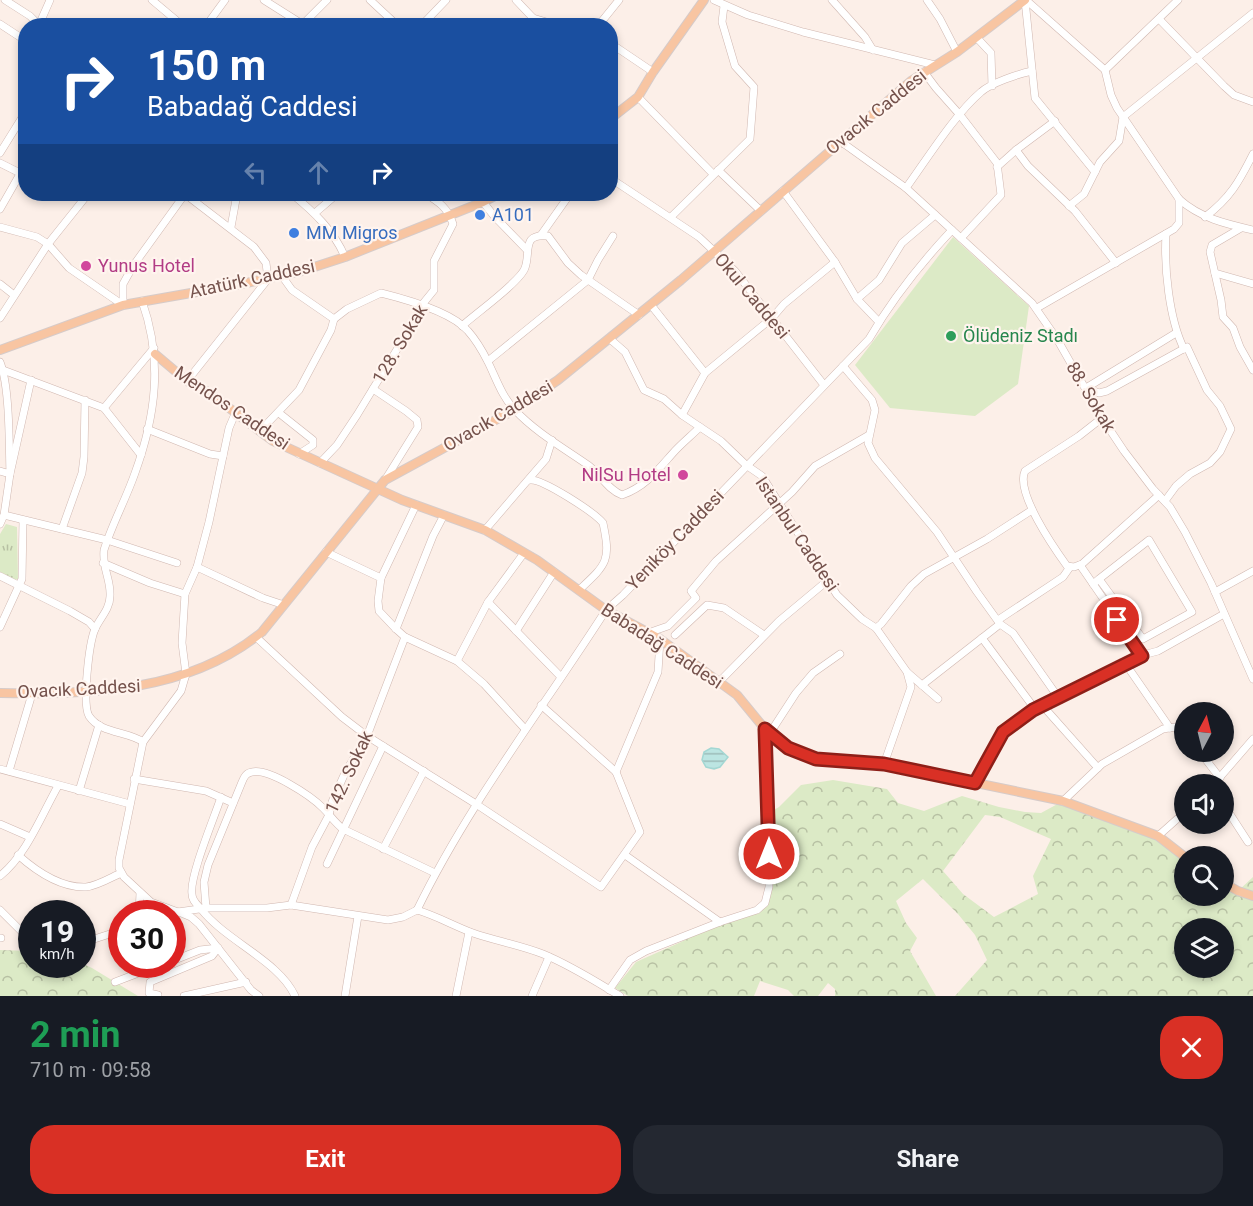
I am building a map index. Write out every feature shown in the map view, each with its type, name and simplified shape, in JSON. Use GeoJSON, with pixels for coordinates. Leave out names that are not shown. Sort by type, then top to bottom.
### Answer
{"type":"FeatureCollection","features":[{"type":"Feature","properties":{"kind":"main road"},"geometry":{"type":"LineString","coordinates":[[618,112],[638,97],[704,0]]}},
{"type":"Feature","properties":{"kind":"main road","name":"Ovacık Caddesi"},"geometry":{"type":"LineString","coordinates":[[0,693],[123,690],[186,674],[244,647],[284,605],[376,488],[385,480],[514,410],[558,380],[651,305],[911,81],[977,38],[1025,0]]}},
{"type":"Feature","properties":{"kind":"main road","name":"Atatürk Caddesi"},"geometry":{"type":"LineString","coordinates":[[0,350],[123,305],[282,276],[345,257],[483,202]]}},
{"type":"Feature","properties":{"kind":"main road","name":"Mendos Caddesi"},"geometry":{"type":"LineString","coordinates":[[155,351],[187,381],[208,392],[273,441],[376,488]]}},
{"type":"Feature","properties":{"kind":"main road","name":"Babadağ Caddesi"},"geometry":{"type":"LineString","coordinates":[[376,488],[485,530],[524,553],[606,610],[660,639],[738,695],[767,731],[788,748],[816,759],[884,764],[1064,801],[1158,836],[1174,848]]}},
{"type":"Feature","properties":{"kind":"main road"},"geometry":{"type":"LineString","coordinates":[[1234,889],[1253,896]]}},
{"type":"Feature","properties":{"kind":"street"},"geometry":{"type":"LineString","coordinates":[[5,0],[32,18]]}},
{"type":"Feature","properties":{"kind":"street"},"geometry":{"type":"LineString","coordinates":[[43,18],[50,0]]}},
{"type":"Feature","properties":{"kind":"street"},"geometry":{"type":"LineString","coordinates":[[152,0],[173,18]]}},
{"type":"Feature","properties":{"kind":"street"},"geometry":{"type":"LineString","coordinates":[[212,18],[225,0]]}},
{"type":"Feature","properties":{"kind":"street"},"geometry":{"type":"LineString","coordinates":[[264,0],[291,18]]}},
{"type":"Feature","properties":{"kind":"street"},"geometry":{"type":"LineString","coordinates":[[309,18],[327,0]]}},
{"type":"Feature","properties":{"kind":"street"},"geometry":{"type":"LineString","coordinates":[[370,0],[389,18]]}},
{"type":"Feature","properties":{"kind":"street"},"geometry":{"type":"LineString","coordinates":[[429,18],[446,0]]}},
{"type":"Feature","properties":{"kind":"street"},"geometry":{"type":"LineString","coordinates":[[516,0],[533,18]]}},
{"type":"Feature","properties":{"kind":"street"},"geometry":{"type":"LineString","coordinates":[[604,18],[619,0]]}},
{"type":"Feature","properties":{"kind":"street"},"geometry":{"type":"LineString","coordinates":[[714,0],[724,6],[781,25],[935,64]]}},
{"type":"Feature","properties":{"kind":"street"},"geometry":{"type":"LineString","coordinates":[[832,0],[865,37],[873,50]]}},
{"type":"Feature","properties":{"kind":"street"},"geometry":{"type":"LineString","coordinates":[[927,0],[957,52]]}},
{"type":"Feature","properties":{"kind":"street"},"geometry":{"type":"LineString","coordinates":[[1025,0],[1105,70],[1111,95],[1123,117],[1179,199],[1189,209],[1205,217],[1253,230]]}},
{"type":"Feature","properties":{"kind":"street"},"geometry":{"type":"LineString","coordinates":[[1025,0],[1035,98],[1095,172]]}},
{"type":"Feature","properties":{"kind":"street"},"geometry":{"type":"LineString","coordinates":[[1105,70],[1174,2]]}},
{"type":"Feature","properties":{"kind":"street"},"geometry":{"type":"LineString","coordinates":[[671,217],[750,138],[754,87],[735,66],[722,22],[724,6]]}},
{"type":"Feature","properties":{"kind":"street"},"geometry":{"type":"LineString","coordinates":[[1069,206],[1084,194],[1100,162],[1119,141],[1123,117],[1253,13]]}},
{"type":"Feature","properties":{"kind":"street"},"geometry":{"type":"LineString","coordinates":[[1159,19],[1234,95],[1253,102]]}},
{"type":"Feature","properties":{"kind":"street"},"geometry":{"type":"LineString","coordinates":[[0,24],[18,35]]}},
{"type":"Feature","properties":{"kind":"street"},"geometry":{"type":"LineString","coordinates":[[977,38],[991,53],[992,86]]}},
{"type":"Feature","properties":{"kind":"street"},"geometry":{"type":"LineString","coordinates":[[618,48],[653,72]]}},
{"type":"Feature","properties":{"kind":"street"},"geometry":{"type":"LineString","coordinates":[[906,188],[979,93],[1032,71]]}},
{"type":"Feature","properties":{"kind":"street"},"geometry":{"type":"LineString","coordinates":[[924,72],[997,163],[1001,195],[961,238]]}},
{"type":"Feature","properties":{"kind":"street"},"geometry":{"type":"LineString","coordinates":[[638,97],[716,172],[761,211]]}},
{"type":"Feature","properties":{"kind":"street"},"geometry":{"type":"LineString","coordinates":[[997,167],[1055,122]]}},
{"type":"Feature","properties":{"kind":"street"},"geometry":{"type":"LineString","coordinates":[[0,153],[18,124]]}},
{"type":"Feature","properties":{"kind":"street","name":"88. Sokak"},"geometry":{"type":"LineString","coordinates":[[840,141],[906,188],[1019,289],[1037,308],[1124,452],[1165,501],[1185,531],[1250,667],[1253,679]]}},
{"type":"Feature","properties":{"kind":"street"},"geometry":{"type":"LineString","coordinates":[[1017,150],[1028,166],[1069,206],[1116,263]]}},
{"type":"Feature","properties":{"kind":"street"},"geometry":{"type":"LineString","coordinates":[[1205,217],[1235,188],[1253,154]]}},
{"type":"Feature","properties":{"kind":"street"},"geometry":{"type":"LineString","coordinates":[[0,163],[18,172]]}},
{"type":"Feature","properties":{"kind":"street"},"geometry":{"type":"LineString","coordinates":[[0,209],[18,182]]}},
{"type":"Feature","properties":{"kind":"street","name":"Okul Caddesi"},"geometry":{"type":"LineString","coordinates":[[618,183],[699,237],[735,271],[824,385]]}},
{"type":"Feature","properties":{"kind":"street"},"geometry":{"type":"LineString","coordinates":[[783,191],[835,262],[857,299],[879,322]]}},
{"type":"Feature","properties":{"kind":"street"},"geometry":{"type":"LineString","coordinates":[[1037,308],[1174,229],[1179,223],[1179,199]]}},
{"type":"Feature","properties":{"kind":"street"},"geometry":{"type":"LineString","coordinates":[[0,318],[48,244],[82,201]]}},
{"type":"Feature","properties":{"kind":"street"},"geometry":{"type":"LineString","coordinates":[[123,305],[123,284],[133,266],[180,201]]}},
{"type":"Feature","properties":{"kind":"street"},"geometry":{"type":"LineString","coordinates":[[187,381],[268,279],[266,263],[254,247],[195,201]]}},
{"type":"Feature","properties":{"kind":"street"},"geometry":{"type":"LineString","coordinates":[[231,227],[236,201]]}},
{"type":"Feature","properties":{"kind":"street"},"geometry":{"type":"LineString","coordinates":[[303,201],[338,240],[345,257]]}},
{"type":"Feature","properties":{"kind":"street"},"geometry":{"type":"LineString","coordinates":[[315,213],[329,201]]}},
{"type":"Feature","properties":{"kind":"street"},"geometry":{"type":"LineString","coordinates":[[437,201],[450,215]]}},
{"type":"Feature","properties":{"kind":"street"},"geometry":{"type":"LineString","coordinates":[[541,235],[565,201]]}},
{"type":"Feature","properties":{"kind":"street"},"geometry":{"type":"LineString","coordinates":[[483,202],[527,250]]}},
{"type":"Feature","properties":{"kind":"street"},"geometry":{"type":"LineString","coordinates":[[857,299],[879,280],[902,243],[935,214]]}},
{"type":"Feature","properties":{"kind":"street","name":"128. Sokak"},"geometry":{"type":"LineString","coordinates":[[320,463],[337,445],[373,389],[421,306],[434,290],[434,261],[453,224],[450,215]]}},
{"type":"Feature","properties":{"kind":"street"},"geometry":{"type":"LineString","coordinates":[[0,227],[37,237],[48,244],[69,268],[123,305]]}},
{"type":"Feature","properties":{"kind":"street"},"geometry":{"type":"LineString","coordinates":[[1241,228],[1212,245],[1210,252],[1223,317],[1233,328],[1253,370]]}},
{"type":"Feature","properties":{"kind":"street","name":"Yeniköy Caddesi"},"geometry":{"type":"LineString","coordinates":[[417,910],[435,873],[476,804],[606,610],[869,339],[932,251],[952,230]]}},
{"type":"Feature","properties":{"kind":"street"},"geometry":{"type":"LineString","coordinates":[[1166,234],[1165,255],[1176,333],[1184,349]]}},
{"type":"Feature","properties":{"kind":"street"},"geometry":{"type":"LineString","coordinates":[[462,326],[518,278],[525,268],[530,242],[541,235],[548,236],[568,263],[588,280],[639,315]]}},
{"type":"Feature","properties":{"kind":"street"},"geometry":{"type":"LineString","coordinates":[[488,361],[588,280],[613,236]]}},
{"type":"Feature","properties":{"kind":"street"},"geometry":{"type":"LineString","coordinates":[[682,415],[705,373],[835,262]]}},
{"type":"Feature","properties":{"kind":"street"},"geometry":{"type":"LineString","coordinates":[[1215,273],[1253,284]]}},
{"type":"Feature","properties":{"kind":"street"},"geometry":{"type":"LineString","coordinates":[[282,276],[292,290],[333,320]]}},
{"type":"Feature","properties":{"kind":"street"},"geometry":{"type":"LineString","coordinates":[[0,284],[14,296]]}},
{"type":"Feature","properties":{"kind":"street"},"geometry":{"type":"LineString","coordinates":[[260,431],[299,390],[331,330],[333,320],[346,309],[381,292],[421,306],[468,331],[488,361],[514,410],[588,465],[601,476],[608,486],[622,495],[632,492],[650,480],[700,426]]}},
{"type":"Feature","properties":{"kind":"street"},"geometry":{"type":"LineString","coordinates":[[142,301],[155,351],[154,394],[141,454],[107,540],[103,563],[109,582],[109,606],[95,629],[87,667],[87,710],[90,718],[99,725],[131,735],[143,742]]}},
{"type":"Feature","properties":{"kind":"street"},"geometry":{"type":"LineString","coordinates":[[651,305],[705,373]]}},
{"type":"Feature","properties":{"kind":"street"},"geometry":{"type":"LineString","coordinates":[[1086,388],[1176,333]]}},
{"type":"Feature","properties":{"kind":"street","name":"Istanbul Caddesi"},"geometry":{"type":"LineString","coordinates":[[610,339],[625,352],[644,390],[664,399],[682,415],[721,441],[746,465],[762,476],[827,581],[846,604],[869,626],[876,628],[908,672],[938,699]]}},
{"type":"Feature","properties":{"kind":"street"},"geometry":{"type":"LineString","coordinates":[[1086,388],[1099,393],[1107,391],[1187,347],[1206,390],[1220,406],[1231,429],[1220,452],[1210,463],[1190,474],[1176,486],[1165,501]]}},
{"type":"Feature","properties":{"kind":"street"},"geometry":{"type":"LineString","coordinates":[[104,408],[155,351]]}},
{"type":"Feature","properties":{"kind":"street"},"geometry":{"type":"LineString","coordinates":[[0,362],[3,370],[10,474]]}},
{"type":"Feature","properties":{"kind":"street"},"geometry":{"type":"LineString","coordinates":[[843,366],[872,400],[875,410],[868,443],[875,458],[925,516],[999,622],[1013,633],[1058,697]]}},
{"type":"Feature","properties":{"kind":"street"},"geometry":{"type":"LineString","coordinates":[[3,370],[104,408],[141,454]]}},
{"type":"Feature","properties":{"kind":"street"},"geometry":{"type":"LineString","coordinates":[[0,524],[4,515],[10,474],[31,380]]}},
{"type":"Feature","properties":{"kind":"street"},"geometry":{"type":"LineString","coordinates":[[373,389],[417,420],[418,427],[385,480]]}},
{"type":"Feature","properties":{"kind":"street"},"geometry":{"type":"LineString","coordinates":[[62,530],[82,473],[85,400]]}},
{"type":"Feature","properties":{"kind":"street"},"geometry":{"type":"LineString","coordinates":[[279,413],[313,440],[313,446],[299,454]]}},
{"type":"Feature","properties":{"kind":"street"},"geometry":{"type":"LineString","coordinates":[[149,900],[121,873],[119,860],[143,742],[181,691],[186,674],[182,643],[185,594],[197,567],[210,522],[229,428],[235,414]]}},
{"type":"Feature","properties":{"kind":"street"},"geometry":{"type":"LineString","coordinates":[[1070,567],[1059,556],[1032,510],[1025,494],[1023,475],[1025,471],[1102,418]]}},
{"type":"Feature","properties":{"kind":"street"},"geometry":{"type":"LineString","coordinates":[[147,429],[210,454],[223,456]]}},
{"type":"Feature","properties":{"kind":"street"},"geometry":{"type":"LineString","coordinates":[[648,633],[668,626],[696,598],[691,591],[716,561],[780,503],[815,466],[869,435]]}},
{"type":"Feature","properties":{"kind":"street"},"geometry":{"type":"LineString","coordinates":[[485,530],[546,459],[552,440]]}},
{"type":"Feature","properties":{"kind":"street"},"geometry":{"type":"LineString","coordinates":[[0,471],[10,474]]}},
{"type":"Feature","properties":{"kind":"street"},"geometry":{"type":"LineString","coordinates":[[530,480],[536,479],[550,487],[603,524],[608,558],[595,576],[579,590]]}},
{"type":"Feature","properties":{"kind":"street"},"geometry":{"type":"LineString","coordinates":[[922,686],[999,622],[1063,577],[1070,567],[1080,565],[1159,495]]}},
{"type":"Feature","properties":{"kind":"street"},"geometry":{"type":"LineString","coordinates":[[416,505],[381,578],[378,600],[380,611],[405,637],[457,661],[484,684],[525,729]]}},
{"type":"Feature","properties":{"kind":"street"},"geometry":{"type":"LineString","coordinates":[[876,628],[924,574],[1032,510]]}},
{"type":"Feature","properties":{"kind":"street"},"geometry":{"type":"LineString","coordinates":[[4,515],[107,540],[177,563]]}},
{"type":"Feature","properties":{"kind":"street"},"geometry":{"type":"LineString","coordinates":[[396,629],[433,536],[444,515]]}},
{"type":"Feature","properties":{"kind":"street"},"geometry":{"type":"LineString","coordinates":[[0,627],[21,579],[23,520]]}},
{"type":"Feature","properties":{"kind":"street"},"geometry":{"type":"LineString","coordinates":[[1080,565],[1096,581],[1143,639],[1192,612],[1149,540],[1096,581]]}},
{"type":"Feature","properties":{"kind":"street"},"geometry":{"type":"LineString","coordinates":[[326,552],[381,578]]}},
{"type":"Feature","properties":{"kind":"street"},"geometry":{"type":"LineString","coordinates":[[457,661],[488,602],[524,553]]}},
{"type":"Feature","properties":{"kind":"street"},"geometry":{"type":"LineString","coordinates":[[103,563],[150,583],[185,594]]}},
{"type":"Feature","properties":{"kind":"street"},"geometry":{"type":"LineString","coordinates":[[197,567],[263,598],[284,605]]}},
{"type":"Feature","properties":{"kind":"street"},"geometry":{"type":"LineString","coordinates":[[1215,592],[1253,571]]}},
{"type":"Feature","properties":{"kind":"street"},"geometry":{"type":"LineString","coordinates":[[516,631],[554,572]]}},
{"type":"Feature","properties":{"kind":"street"},"geometry":{"type":"LineString","coordinates":[[0,576],[70,611],[95,629]]}},
{"type":"Feature","properties":{"kind":"street"},"geometry":{"type":"LineString","coordinates":[[719,682],[764,635],[827,581]]}},
{"type":"Feature","properties":{"kind":"street"},"geometry":{"type":"LineString","coordinates":[[1096,581],[1142,656]]}},
{"type":"Feature","properties":{"kind":"street"},"geometry":{"type":"LineString","coordinates":[[488,602],[561,677]]}},
{"type":"Feature","properties":{"kind":"street"},"geometry":{"type":"LineString","coordinates":[[675,634],[707,605],[724,608],[764,635]]}},
{"type":"Feature","properties":{"kind":"street"},"geometry":{"type":"LineString","coordinates":[[975,783],[1003,732],[1009,726],[1058,697],[1125,663],[1158,651],[1224,614]]}},
{"type":"Feature","properties":{"kind":"street"},"geometry":{"type":"LineString","coordinates":[[256,637],[342,717],[367,736],[476,804],[601,887],[640,832],[616,772],[541,705]]}},
{"type":"Feature","properties":{"kind":"street","name":"142. Sokak"},"geometry":{"type":"LineString","coordinates":[[291,905],[312,848],[329,815],[332,802],[345,773],[367,736],[405,637]]}},
{"type":"Feature","properties":{"kind":"street"},"geometry":{"type":"LineString","coordinates":[[982,638],[1039,707],[1098,768]]}},
{"type":"Feature","properties":{"kind":"street"},"geometry":{"type":"LineString","coordinates":[[616,772],[658,672],[660,639]]}},
{"type":"Feature","properties":{"kind":"street"},"geometry":{"type":"LineString","coordinates":[[609,990],[630,960],[646,951],[758,910],[765,903],[768,895],[769,813],[767,731],[813,673],[840,654]]}},
{"type":"Feature","properties":{"kind":"street"},"geometry":{"type":"LineString","coordinates":[[1125,663],[1170,728]]}},
{"type":"Feature","properties":{"kind":"street"},"geometry":{"type":"LineString","coordinates":[[884,764],[911,687],[908,672]]}},
{"type":"Feature","properties":{"kind":"street"},"geometry":{"type":"LineString","coordinates":[[9,771],[32,694]]}},
{"type":"Feature","properties":{"kind":"street"},"geometry":{"type":"LineString","coordinates":[[79,791],[99,725]]}},
{"type":"Feature","properties":{"kind":"street"},"geometry":{"type":"LineString","coordinates":[[1064,801],[1098,768],[1163,729],[1174,727]]}},
{"type":"Feature","properties":{"kind":"street"},"geometry":{"type":"LineString","coordinates":[[1223,774],[1253,739]]}},
{"type":"Feature","properties":{"kind":"street"},"geometry":{"type":"LineString","coordinates":[[327,864],[383,746]]}},
{"type":"Feature","properties":{"kind":"street"},"geometry":{"type":"LineString","coordinates":[[1208,762],[1217,774]]}},
{"type":"Feature","properties":{"kind":"street"},"geometry":{"type":"LineString","coordinates":[[0,770],[130,804]]}},
{"type":"Feature","properties":{"kind":"street"},"geometry":{"type":"LineString","coordinates":[[383,849],[424,771]]}},
{"type":"Feature","properties":{"kind":"street"},"geometry":{"type":"LineString","coordinates":[[203,909],[204,882],[208,865],[246,774],[252,772],[262,772],[298,790],[325,810],[343,829],[435,873]]}},
{"type":"Feature","properties":{"kind":"street"},"geometry":{"type":"LineString","coordinates":[[134,779],[193,788],[233,803]]}},
{"type":"Feature","properties":{"kind":"street"},"geometry":{"type":"LineString","coordinates":[[0,876],[10,867],[30,837],[58,786]]}},
{"type":"Feature","properties":{"kind":"street"},"geometry":{"type":"LineString","coordinates":[[221,797],[191,892],[194,901],[222,932],[266,963],[282,978],[295,996]]}},
{"type":"Feature","properties":{"kind":"street"},"geometry":{"type":"LineString","coordinates":[[1234,820],[1248,842]]}},
{"type":"Feature","properties":{"kind":"street"},"geometry":{"type":"LineString","coordinates":[[1158,836],[1174,822]]}},
{"type":"Feature","properties":{"kind":"street"},"geometry":{"type":"LineString","coordinates":[[0,824],[30,837]]}},
{"type":"Feature","properties":{"kind":"street"},"geometry":{"type":"LineString","coordinates":[[18,855],[34,869],[52,878],[85,887],[121,873]]}},
{"type":"Feature","properties":{"kind":"street"},"geometry":{"type":"LineString","coordinates":[[625,855],[720,922]]}},
{"type":"Feature","properties":{"kind":"street"},"geometry":{"type":"LineString","coordinates":[[140,893],[140,900]]}},
{"type":"Feature","properties":{"kind":"street"},"geometry":{"type":"LineString","coordinates":[[186,912],[291,905],[388,920],[403,917],[417,910],[434,915],[470,932],[549,957],[620,996]]}},
{"type":"Feature","properties":{"kind":"street"},"geometry":{"type":"LineString","coordinates":[[0,910],[18,928]]}},
{"type":"Feature","properties":{"kind":"street"},"geometry":{"type":"LineString","coordinates":[[186,916],[199,924],[259,996]]}},
{"type":"Feature","properties":{"kind":"street"},"geometry":{"type":"LineString","coordinates":[[345,996],[358,916]]}},
{"type":"Feature","properties":{"kind":"street"},"geometry":{"type":"LineString","coordinates":[[456,996],[470,932]]}},
{"type":"Feature","properties":{"kind":"street"},"geometry":{"type":"LineString","coordinates":[[186,956],[200,950],[218,948]]}},
{"type":"Feature","properties":{"kind":"street"},"geometry":{"type":"LineString","coordinates":[[158,995],[149,993],[150,982],[213,956],[218,948]]}},
{"type":"Feature","properties":{"kind":"street"},"geometry":{"type":"LineString","coordinates":[[532,996],[549,957]]}},
{"type":"Feature","properties":{"kind":"street"},"geometry":{"type":"LineString","coordinates":[[114,982],[125,978]]}},
{"type":"Feature","properties":{"kind":"street"},"geometry":{"type":"LineString","coordinates":[[184,996],[246,982]]}},
{"type":"Feature","properties":{"kind":"green space","name":"Ölüdeniz Stadı"},"geometry":{"type":"Polygon","coordinates":[[[953,237],[1029,306],[1018,384],[975,416],[890,408],[855,365],[953,237]]]}},
{"type":"Feature","properties":{"kind":"green space"},"geometry":{"type":"Polygon","coordinates":[[[6,524],[17,527],[18,579],[15,580],[0,572],[0,534],[6,524]]]}},
{"type":"Feature","properties":{"kind":"green space"},"geometry":{"type":"Polygon","coordinates":[[[833,780],[887,789],[898,803],[924,811],[962,796],[999,807],[1041,813],[1063,801],[1145,833],[1174,850],[1174,906],[1234,906],[1234,889],[1238,891],[1253,877],[1253,996],[955,996],[987,960],[975,935],[958,914],[923,879],[896,901],[906,923],[917,938],[910,951],[936,996],[835,996],[835,989],[828,983],[818,996],[794,996],[788,990],[760,981],[754,996],[628,996],[615,988],[636,962],[765,903],[769,813],[779,807],[801,785],[833,780]],[[985,815],[943,871],[963,894],[994,917],[1038,894],[1033,876],[1051,839],[1000,817],[985,815]]]}},
{"type":"Feature","properties":{"kind":"green space"},"geometry":{"type":"Polygon","coordinates":[[[0,950],[18,951],[18,978],[96,978],[96,970],[138,996],[0,996],[0,950]]]}},
{"type":"Feature","properties":{"kind":"water"},"geometry":{"type":"Polygon","coordinates":[[[711,748],[719,749],[728,757],[720,767],[714,769],[706,767],[702,760],[704,752],[711,748]]]}},
{"type":"Feature","properties":{"kind":"place","name":"A101"},"geometry":{"type":"Point","coordinates":[480,215]}},
{"type":"Feature","properties":{"kind":"place","name":"MM Migros"},"geometry":{"type":"Point","coordinates":[294,233]}},
{"type":"Feature","properties":{"kind":"place","name":"Yunus Hotel"},"geometry":{"type":"Point","coordinates":[86,266]}},
{"type":"Feature","properties":{"kind":"place","name":"Ölüdeniz Stadı"},"geometry":{"type":"Point","coordinates":[951,336]}},
{"type":"Feature","properties":{"kind":"place","name":"NilSu Hotel"},"geometry":{"type":"Point","coordinates":[683,475]}},
{"type":"Feature","properties":{"kind":"route"},"geometry":{"type":"LineString","coordinates":[[769,854],[769,794],[765,729],[788,748],[803,756],[884,764],[975,783],[1003,732],[1009,726],[1033,710],[1142,656],[1117,620]]}}]}
